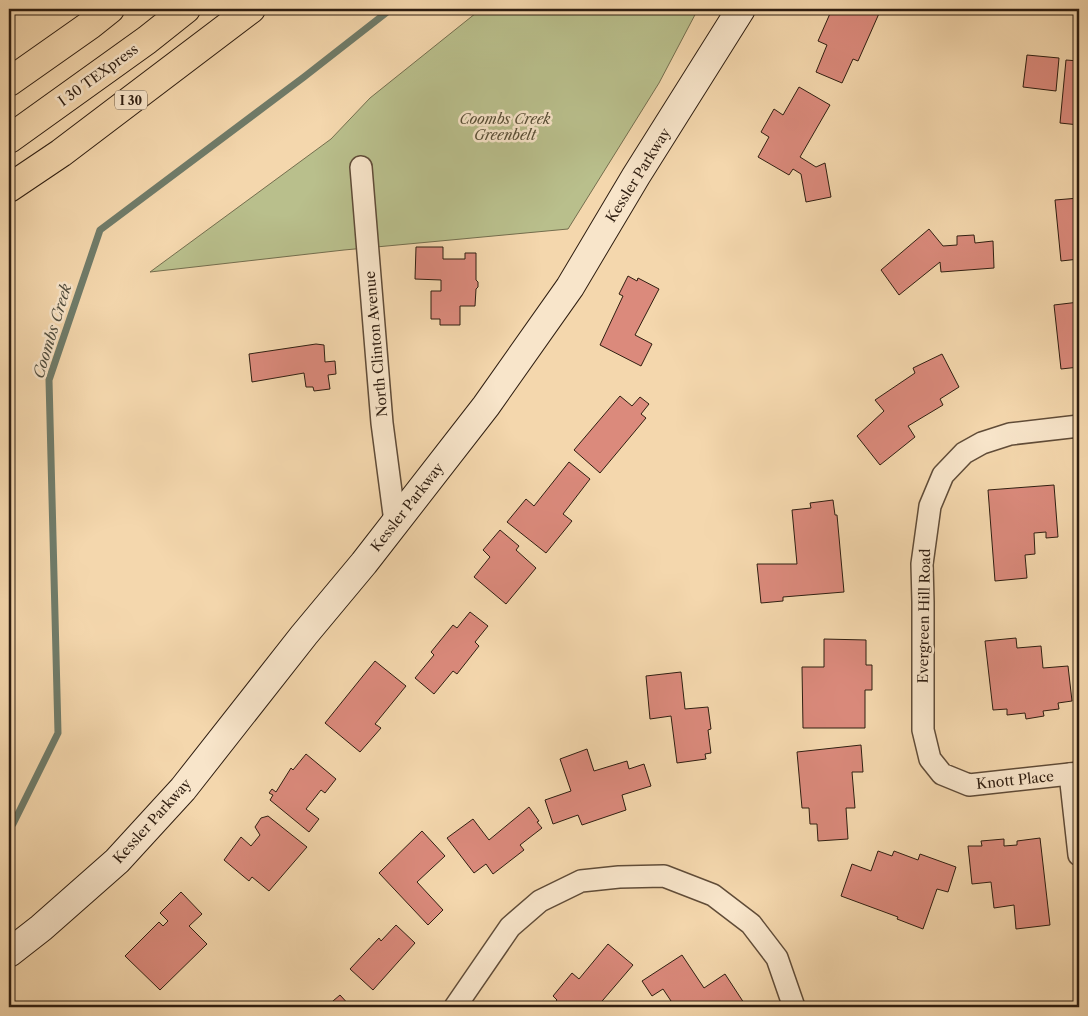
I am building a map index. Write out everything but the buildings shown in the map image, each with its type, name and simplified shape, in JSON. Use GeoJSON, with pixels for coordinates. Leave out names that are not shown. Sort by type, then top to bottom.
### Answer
{"type":"FeatureCollection","features":[{"type":"Feature","properties":{"kind":"highway","name":"I 30 TEXpress"},"geometry":{"type":"LineString","coordinates":[[9,139],[147,40],[186,9]]}},
{"type":"Feature","properties":{"kind":"highway","name":"I 30"},"geometry":{"type":"LineString","coordinates":[[9,188],[61,153],[251,9]]}},
{"type":"Feature","properties":{"kind":"highway"},"geometry":{"type":"LineString","coordinates":[[9,82],[100,14]]}},
{"type":"Feature","properties":{"kind":"street","name":"Kessler Parkway"},"geometry":{"type":"LineString","coordinates":[[9,953],[41,928],[118,861],[183,789],[298,643],[364,563],[486,406],[570,287],[636,176],[741,9]]}},
{"type":"Feature","properties":{"kind":"street","name":"North Clinton Avenue"},"geometry":{"type":"LineString","coordinates":[[362,167],[382,423],[395,522]]}},
{"type":"Feature","properties":{"kind":"street","name":"Evergreen Hill Road"},"geometry":{"type":"LineString","coordinates":[[930,759],[923,730],[922,564],[930,506],[943,475],[964,453],[982,443],[1010,434],[1079,426]]}},
{"type":"Feature","properties":{"kind":"street","name":"Knott Place"},"geometry":{"type":"LineString","coordinates":[[930,759],[942,774],[969,785],[1075,774]]}},
{"type":"Feature","properties":{"kind":"street"},"geometry":{"type":"LineString","coordinates":[[1075,774],[1079,855]]}},
{"type":"Feature","properties":{"kind":"street"},"geometry":{"type":"LineString","coordinates":[[455,1007],[510,928],[540,901],[581,882],[619,877],[664,876],[713,895],[751,924],[777,958],[794,1007]]}},
{"type":"Feature","properties":{"kind":"green space","name":"Coombs Creek Greenbelt"},"geometry":{"type":"Polygon","coordinates":[[[481,9],[698,9],[659,83],[568,229],[344,250],[150,272],[331,139],[370,98],[481,9]]]}},
{"type":"Feature","properties":{"kind":"waterway","name":"Coombs Creek"},"geometry":{"type":"LineString","coordinates":[[9,827],[13,824],[58,733],[49,380],[100,230],[304,77],[391,9]]}}]}
